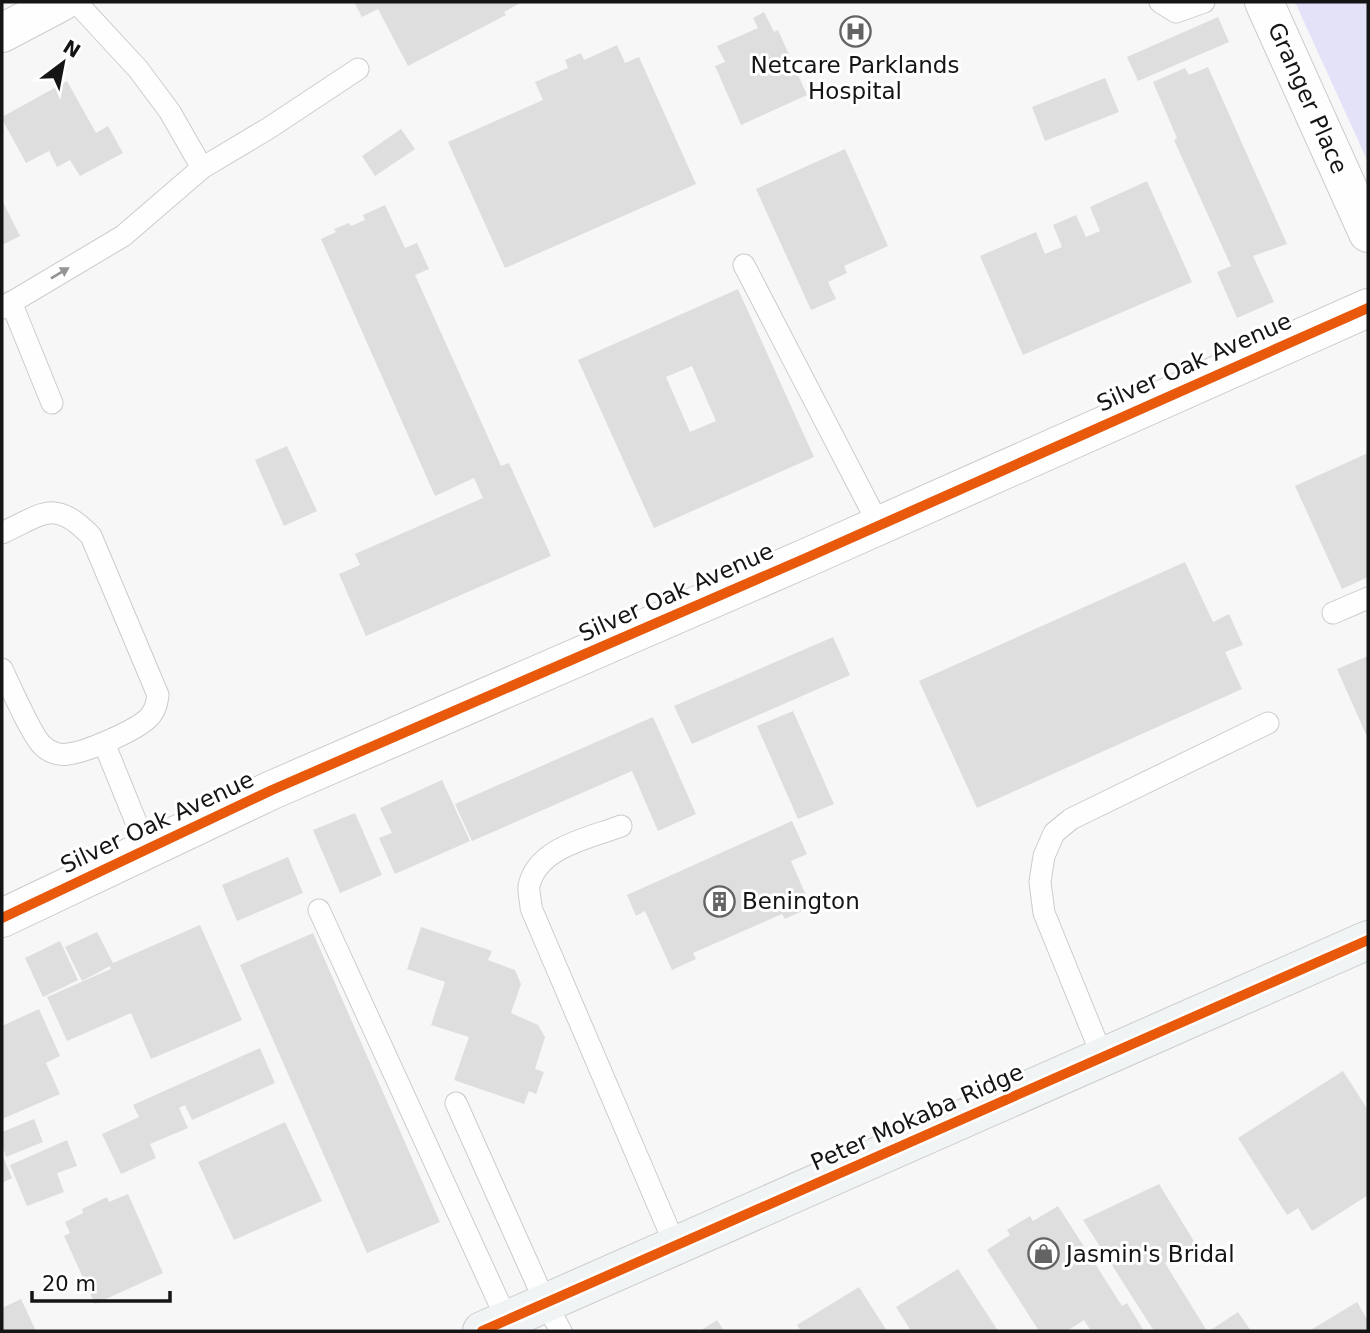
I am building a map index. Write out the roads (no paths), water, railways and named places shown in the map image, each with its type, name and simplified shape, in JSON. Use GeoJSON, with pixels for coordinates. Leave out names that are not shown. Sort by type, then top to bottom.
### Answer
{"type":"FeatureCollection","features":[{"type":"Feature","properties":{"kind":"street"},"geometry":{"type":"LineString","coordinates":[[2,33],[61,2]]}},
{"type":"Feature","properties":{"kind":"street","name":"Granger Place"},"geometry":{"type":"LineString","coordinates":[[1264,2],[1368,233]]}},
{"type":"Feature","properties":{"kind":"street","name":"Silver Oak Avenue"},"geometry":{"type":"LineString","coordinates":[[2,918],[272,790],[1368,308]]}},
{"type":"Feature","properties":{"kind":"street","name":"Peter Mokaba Ridge"},"geometry":{"type":"LineString","coordinates":[[495,1326],[554,1318],[676,1247],[1368,940]]}},
{"type":"Feature","properties":{"kind":"lane"},"geometry":{"type":"LineString","coordinates":[[76,2],[154,90],[202,168]]}},
{"type":"Feature","properties":{"kind":"lane"},"geometry":{"type":"LineString","coordinates":[[1160,2],[1176,12],[1204,2]]}},
{"type":"Feature","properties":{"kind":"lane"},"geometry":{"type":"LineString","coordinates":[[52,403],[6,305],[123,236],[202,168],[269,128],[358,69]]}},
{"type":"Feature","properties":{"kind":"lane"},"geometry":{"type":"LineString","coordinates":[[744,265],[879,525]]}},
{"type":"Feature","properties":{"kind":"lane"},"geometry":{"type":"LineString","coordinates":[[2,533],[47,512],[64,513],[78,522],[91,536],[159,695],[153,713],[145,722],[104,743],[68,755],[50,751],[41,745],[2,669]]}},
{"type":"Feature","properties":{"kind":"lane"},"geometry":{"type":"LineString","coordinates":[[1333,613],[1368,598]]}},
{"type":"Feature","properties":{"kind":"lane"},"geometry":{"type":"LineString","coordinates":[[1103,1058],[1044,913],[1040,882],[1044,856],[1054,833],[1071,819],[1268,723]]}},
{"type":"Feature","properties":{"kind":"lane"},"geometry":{"type":"LineString","coordinates":[[104,743],[147,849]]}},
{"type":"Feature","properties":{"kind":"lane"},"geometry":{"type":"LineString","coordinates":[[621,826],[553,852],[540,865],[529,886],[531,908],[676,1247]]}},
{"type":"Feature","properties":{"kind":"lane"},"geometry":{"type":"LineString","coordinates":[[319,909],[495,1326]]}},
{"type":"Feature","properties":{"kind":"lane"},"geometry":{"type":"LineString","coordinates":[[456,1102],[554,1318]]}},
{"type":"Feature","properties":{"kind":"place","name":"Netcare Parklands Hospital"},"geometry":{"type":"Point","coordinates":[855,31]}},
{"type":"Feature","properties":{"kind":"place","name":"Benington"},"geometry":{"type":"Point","coordinates":[719,901]}},
{"type":"Feature","properties":{"kind":"place","name":"Jasmin's Bridal"},"geometry":{"type":"Point","coordinates":[1043,1254]}}]}
